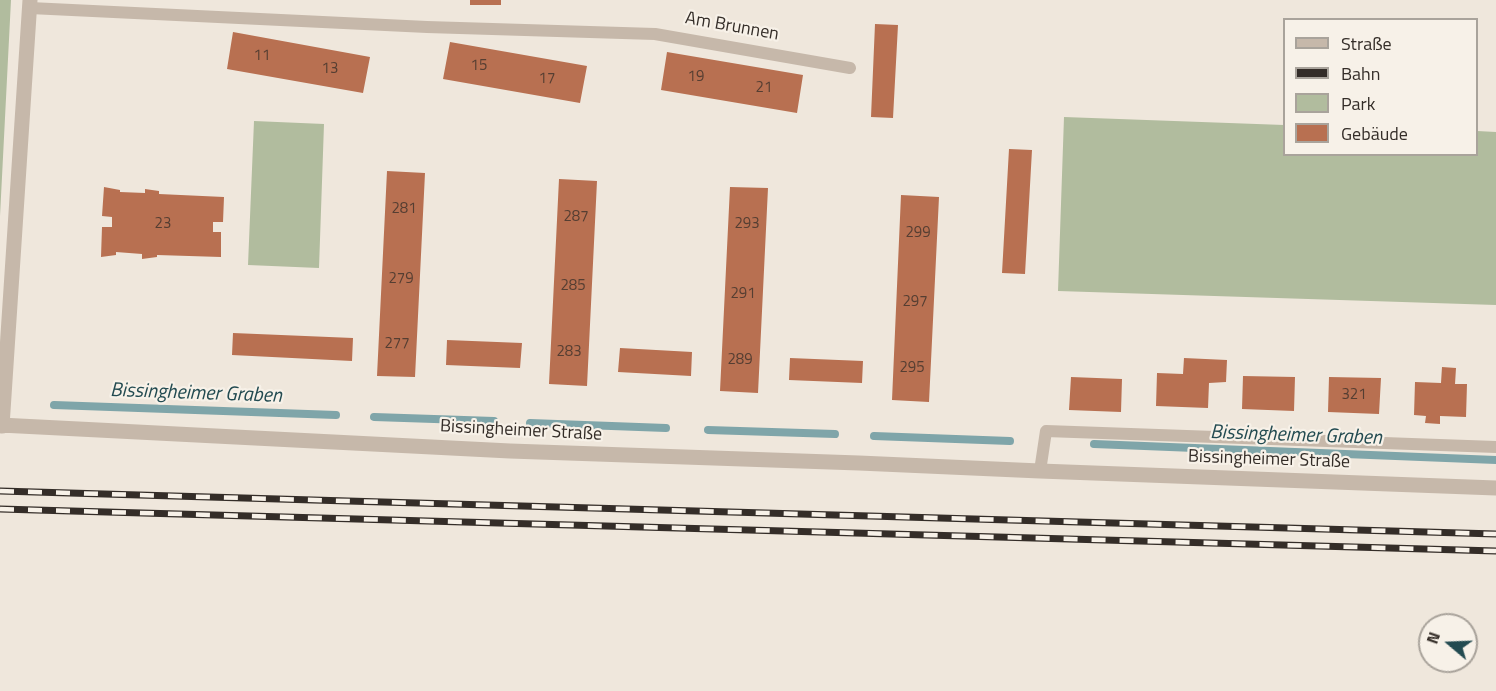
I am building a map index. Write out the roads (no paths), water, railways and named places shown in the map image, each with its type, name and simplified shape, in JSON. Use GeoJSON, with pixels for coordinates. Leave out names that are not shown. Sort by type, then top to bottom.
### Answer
{"type":"FeatureCollection","features":[{"type":"Feature","properties":{"kind":"street","name":"Am Brunnen"},"geometry":{"type":"LineString","coordinates":[[1,425],[30,4]]}},
{"type":"Feature","properties":{"kind":"street","name":"Bissingheimer Straße"},"geometry":{"type":"LineString","coordinates":[[1,425],[510,451],[1496,488]]}},
{"type":"Feature","properties":{"kind":"lane","name":"Am Brunnen"},"geometry":{"type":"LineString","coordinates":[[30,4],[427,27],[655,34],[850,68]]}},
{"type":"Feature","properties":{"kind":"lane","name":"Bissingheimer Straße"},"geometry":{"type":"LineString","coordinates":[[1040,471],[1046,432],[1496,447]]}},
{"type":"Feature","properties":{"kind":"waterway","name":"Bissingheimer Graben"},"geometry":{"type":"LineString","coordinates":[[54,405],[336,415]]}},
{"type":"Feature","properties":{"kind":"waterway","name":"Bissingheimer Graben"},"geometry":{"type":"LineString","coordinates":[[374,417],[494,421]]}},
{"type":"Feature","properties":{"kind":"waterway","name":"Bissingheimer Graben"},"geometry":{"type":"LineString","coordinates":[[530,423],[666,428]]}},
{"type":"Feature","properties":{"kind":"waterway","name":"Bissingheimer Graben"},"geometry":{"type":"LineString","coordinates":[[708,430],[835,434]]}},
{"type":"Feature","properties":{"kind":"waterway","name":"Bissingheimer Graben"},"geometry":{"type":"LineString","coordinates":[[874,436],[1010,441]]}},
{"type":"Feature","properties":{"kind":"waterway","name":"Bissingheimer Graben"},"geometry":{"type":"LineString","coordinates":[[1094,444],[1496,460]]}},
{"type":"Feature","properties":{"kind":"railway"},"geometry":{"type":"LineString","coordinates":[[0,491],[1496,534]]}},
{"type":"Feature","properties":{"kind":"railway"},"geometry":{"type":"LineString","coordinates":[[0,509],[1496,551]]}}]}
